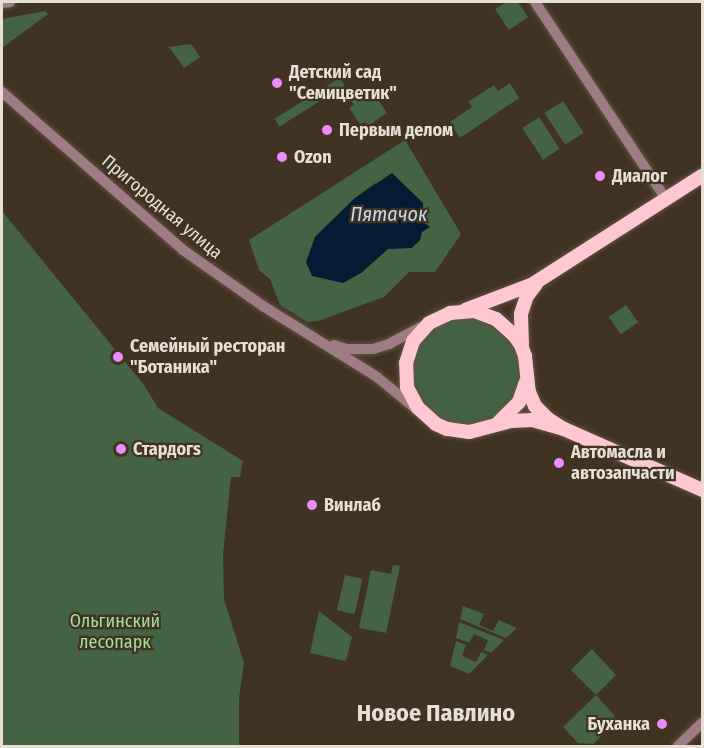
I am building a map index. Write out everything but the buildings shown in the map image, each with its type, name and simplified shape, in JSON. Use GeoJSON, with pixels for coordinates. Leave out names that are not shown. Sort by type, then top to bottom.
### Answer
{"type":"FeatureCollection","features":[{"type":"Feature","properties":{"kind":"main road"},"geometry":{"type":"LineString","coordinates":[[702,176],[545,277],[518,291],[463,311],[450,313],[429,323],[413,341],[405,375],[412,399],[426,417],[436,424],[458,432],[482,430],[511,421],[532,420],[564,429],[702,490]]}},
{"type":"Feature","properties":{"kind":"main road"},"geometry":{"type":"LineString","coordinates":[[545,277],[531,290],[523,305],[520,327],[529,392],[536,406],[548,419],[564,429]]}},
{"type":"Feature","properties":{"kind":"main road"},"geometry":{"type":"LineString","coordinates":[[463,311],[486,314],[506,326],[514,335],[526,362],[524,391],[519,402],[511,412],[492,426]]}},
{"type":"Feature","properties":{"kind":"street"},"geometry":{"type":"LineString","coordinates":[[2,3],[10,2]]}},
{"type":"Feature","properties":{"kind":"street"},"geometry":{"type":"LineString","coordinates":[[535,2],[666,199]]}},
{"type":"Feature","properties":{"kind":"street","name":"Пригородная улица"},"geometry":{"type":"LineString","coordinates":[[2,92],[183,250],[263,306],[310,335]]}},
{"type":"Feature","properties":{"kind":"street"},"geometry":{"type":"LineString","coordinates":[[310,335],[346,349],[373,349],[389,344],[429,323]]}},
{"type":"Feature","properties":{"kind":"street"},"geometry":{"type":"LineString","coordinates":[[310,335],[377,377],[426,417]]}},
{"type":"Feature","properties":{"kind":"street"},"geometry":{"type":"LineString","coordinates":[[678,747],[702,723]]}},
{"type":"Feature","properties":{"kind":"green space"},"geometry":{"type":"Polygon","coordinates":[[[507,2],[518,2],[528,17],[509,30],[495,9],[507,2]]]}},
{"type":"Feature","properties":{"kind":"green space"},"geometry":{"type":"Polygon","coordinates":[[[45,11],[48,14],[2,48],[2,19],[45,11]]]}},
{"type":"Feature","properties":{"kind":"green space"},"geometry":{"type":"Polygon","coordinates":[[[191,44],[200,57],[184,68],[169,47],[191,44]]]}},
{"type":"Feature","properties":{"kind":"green space"},"geometry":{"type":"Polygon","coordinates":[[[340,78],[345,86],[279,126],[275,119],[340,78]]]}},
{"type":"Feature","properties":{"kind":"green space"},"geometry":{"type":"Polygon","coordinates":[[[510,83],[519,98],[460,138],[450,122],[472,107],[468,102],[494,85],[498,91],[510,83]]]}},
{"type":"Feature","properties":{"kind":"green space"},"geometry":{"type":"Polygon","coordinates":[[[370,88],[387,113],[368,126],[365,122],[360,124],[349,108],[354,105],[351,100],[370,88]]]}},
{"type":"Feature","properties":{"kind":"green space"},"geometry":{"type":"Polygon","coordinates":[[[563,101],[584,133],[565,145],[545,113],[563,101]]]}},
{"type":"Feature","properties":{"kind":"green space"},"geometry":{"type":"Polygon","coordinates":[[[539,117],[560,149],[543,160],[522,128],[539,117]]]}},
{"type":"Feature","properties":{"kind":"green space"},"geometry":{"type":"Polygon","coordinates":[[[405,140],[461,234],[435,272],[409,272],[384,297],[318,321],[307,322],[280,305],[270,279],[259,270],[249,240],[405,140]],[[375,183],[355,198],[315,237],[361,273],[388,249],[412,247],[423,222],[375,183]]]}},
{"type":"Feature","properties":{"kind":"green space","name":"Ольгинский лесопарк"},"geometry":{"type":"Polygon","coordinates":[[[2,211],[144,385],[158,408],[243,461],[240,477],[231,477],[223,554],[224,599],[244,663],[239,698],[239,746],[2,746],[2,211]]]}},
{"type":"Feature","properties":{"kind":"green space"},"geometry":{"type":"Polygon","coordinates":[[[626,305],[638,322],[621,334],[609,317],[626,305]]]}},
{"type":"Feature","properties":{"kind":"green space"},"geometry":{"type":"Polygon","coordinates":[[[466,318],[487,322],[504,334],[516,351],[520,372],[516,393],[504,410],[487,422],[466,426],[445,422],[428,410],[416,393],[412,372],[416,351],[428,334],[445,322],[466,318]]]}},
{"type":"Feature","properties":{"kind":"green space"},"geometry":{"type":"Polygon","coordinates":[[[393,565],[400,566],[386,633],[359,628],[371,570],[391,574],[393,565]]]}},
{"type":"Feature","properties":{"kind":"green space"},"geometry":{"type":"Polygon","coordinates":[[[345,575],[363,579],[354,614],[337,610],[345,575]]]}},
{"type":"Feature","properties":{"kind":"green space"},"geometry":{"type":"Polygon","coordinates":[[[463,606],[484,614],[479,625],[493,631],[499,620],[517,628],[506,638],[460,619],[463,606]]]}},
{"type":"Feature","properties":{"kind":"green space"},"geometry":{"type":"Polygon","coordinates":[[[319,611],[352,637],[346,661],[310,653],[319,611]]]}},
{"type":"Feature","properties":{"kind":"green space"},"geometry":{"type":"Polygon","coordinates":[[[459,622],[504,640],[491,653],[484,650],[488,640],[474,634],[469,643],[456,638],[459,622]]]}},
{"type":"Feature","properties":{"kind":"green space"},"geometry":{"type":"Polygon","coordinates":[[[456,641],[466,645],[462,656],[476,662],[481,652],[488,655],[469,674],[450,666],[456,641]]]}},
{"type":"Feature","properties":{"kind":"green space"},"geometry":{"type":"Polygon","coordinates":[[[592,649],[616,675],[596,695],[571,670],[592,649]]]}},
{"type":"Feature","properties":{"kind":"green space"},"geometry":{"type":"Polygon","coordinates":[[[596,695],[614,715],[615,723],[593,744],[578,743],[563,727],[596,695]]]}},
{"type":"Feature","properties":{"kind":"water","name":"Пятачок"},"geometry":{"type":"Polygon","coordinates":[[[392,173],[423,203],[423,222],[430,227],[422,232],[420,240],[412,248],[388,249],[361,273],[343,283],[312,276],[306,262],[315,237],[355,198],[392,173]]]}},
{"type":"Feature","properties":{"kind":"place","name":"Детский сад \"Семицветик\""},"geometry":{"type":"Point","coordinates":[277,83]}},
{"type":"Feature","properties":{"kind":"place","name":"Первым делом"},"geometry":{"type":"Point","coordinates":[327,130]}},
{"type":"Feature","properties":{"kind":"place","name":"Ozon"},"geometry":{"type":"Point","coordinates":[282,157]}},
{"type":"Feature","properties":{"kind":"place","name":"Диалог"},"geometry":{"type":"Point","coordinates":[600,176]}},
{"type":"Feature","properties":{"kind":"place","name":"Семейный ресторан \"Ботаника\""},"geometry":{"type":"Point","coordinates":[118,357]}},
{"type":"Feature","properties":{"kind":"place","name":"Стардогs"},"geometry":{"type":"Point","coordinates":[121,449]}},
{"type":"Feature","properties":{"kind":"place","name":"Автомасла и автозапчасти"},"geometry":{"type":"Point","coordinates":[559,463]}},
{"type":"Feature","properties":{"kind":"place","name":"Винлаб"},"geometry":{"type":"Point","coordinates":[312,505]}},
{"type":"Feature","properties":{"kind":"place","name":"Буханка"},"geometry":{"type":"Point","coordinates":[662,724]}},
{"type":"Feature","properties":{"kind":"district","name":"Новое Павлино"},"geometry":{"type":"Point","coordinates":[436,714]}}]}
